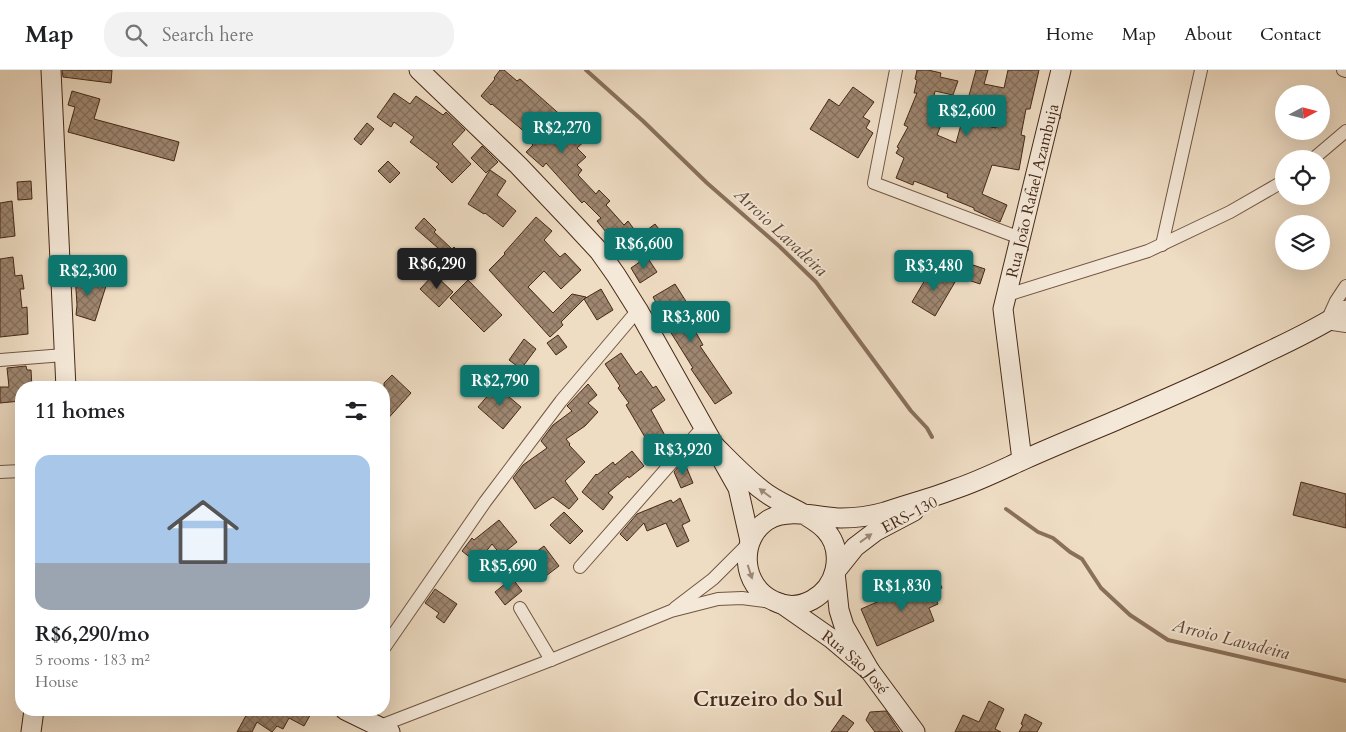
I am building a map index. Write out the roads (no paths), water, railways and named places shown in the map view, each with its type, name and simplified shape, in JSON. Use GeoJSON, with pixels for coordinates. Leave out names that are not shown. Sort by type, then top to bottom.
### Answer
{"type":"FeatureCollection","features":[{"type":"Feature","properties":{"kind":"main road"},"geometry":{"type":"LineString","coordinates":[[50,70],[66,381]]}},
{"type":"Feature","properties":{"kind":"main road"},"geometry":{"type":"LineString","coordinates":[[419,70],[518,165],[599,251],[638,310],[738,488],[750,541]]}},
{"type":"Feature","properties":{"kind":"main road","name":"Rua João Rafael Azambuja"},"geometry":{"type":"LineString","coordinates":[[1022,460],[1002,309],[1061,70]]}},
{"type":"Feature","properties":{"kind":"main road","name":"ERS-130"},"geometry":{"type":"LineString","coordinates":[[835,572],[855,547],[876,531],[955,490],[1237,367],[1326,323],[1346,310]]}},
{"type":"Feature","properties":{"kind":"main road"},"geometry":{"type":"LineString","coordinates":[[715,446],[760,489],[775,500],[808,516],[826,530],[832,539],[835,550],[838,610],[844,626],[870,671]]}},
{"type":"Feature","properties":{"kind":"main road","name":"ERS-130"},"geometry":{"type":"LineString","coordinates":[[808,516],[843,518],[873,514],[955,490]]}},
{"type":"Feature","properties":{"kind":"main road"},"geometry":{"type":"LineString","coordinates":[[808,516],[788,514],[770,519],[755,533],[750,541],[747,552],[747,564],[752,580],[762,594],[772,600],[792,606],[810,601],[826,589],[835,572]]}},
{"type":"Feature","properties":{"kind":"main road","name":"Rua São José"},"geometry":{"type":"LineString","coordinates":[[782,604],[832,639],[870,671],[915,732]]}},
{"type":"Feature","properties":{"kind":"main road"},"geometry":{"type":"LineString","coordinates":[[31,732],[33,716]]}},
{"type":"Feature","properties":{"kind":"main road"},"geometry":{"type":"LineString","coordinates":[[358,716],[385,729]]}},
{"type":"Feature","properties":{"kind":"street"},"geometry":{"type":"LineString","coordinates":[[896,70],[874,183],[1020,238]]}},
{"type":"Feature","properties":{"kind":"street"},"geometry":{"type":"LineString","coordinates":[[1162,245],[1201,70]]}},
{"type":"Feature","properties":{"kind":"street"},"geometry":{"type":"LineString","coordinates":[[1324,150],[1346,131]]}},
{"type":"Feature","properties":{"kind":"street"},"geometry":{"type":"LineString","coordinates":[[1004,296],[1148,251],[1230,212],[1275,186]]}},
{"type":"Feature","properties":{"kind":"street"},"geometry":{"type":"LineString","coordinates":[[1346,286],[1336,301],[1326,323],[1346,326]]}},
{"type":"Feature","properties":{"kind":"street"},"geometry":{"type":"LineString","coordinates":[[390,639],[485,502],[561,401],[638,310]]}},
{"type":"Feature","properties":{"kind":"street"},"geometry":{"type":"LineString","coordinates":[[0,360],[64,355]]}},
{"type":"Feature","properties":{"kind":"street"},"geometry":{"type":"LineString","coordinates":[[580,567],[703,427]]}},
{"type":"Feature","properties":{"kind":"street"},"geometry":{"type":"LineString","coordinates":[[0,472],[15,471]]}},
{"type":"Feature","properties":{"kind":"street"},"geometry":{"type":"LineString","coordinates":[[671,611],[714,579],[750,541]]}},
{"type":"Feature","properties":{"kind":"street"},"geometry":{"type":"LineString","coordinates":[[385,729],[671,611],[726,599],[742,598],[782,604]]}},
{"type":"Feature","properties":{"kind":"street"},"geometry":{"type":"LineString","coordinates":[[520,608],[551,660]]}},
{"type":"Feature","properties":{"kind":"waterway","name":"Arroio Lavadeira"},"geometry":{"type":"LineString","coordinates":[[586,70],[816,282],[932,437]]}},
{"type":"Feature","properties":{"kind":"waterway","name":"Arroio Lavadeira"},"geometry":{"type":"LineString","coordinates":[[1006,509],[1038,532],[1053,538],[1082,559],[1101,588],[1130,615],[1168,640],[1346,681]]}},
{"type":"Feature","properties":{"kind":"district","name":"Cruzeiro do Sul"},"geometry":{"type":"Point","coordinates":[768,699]}}]}
